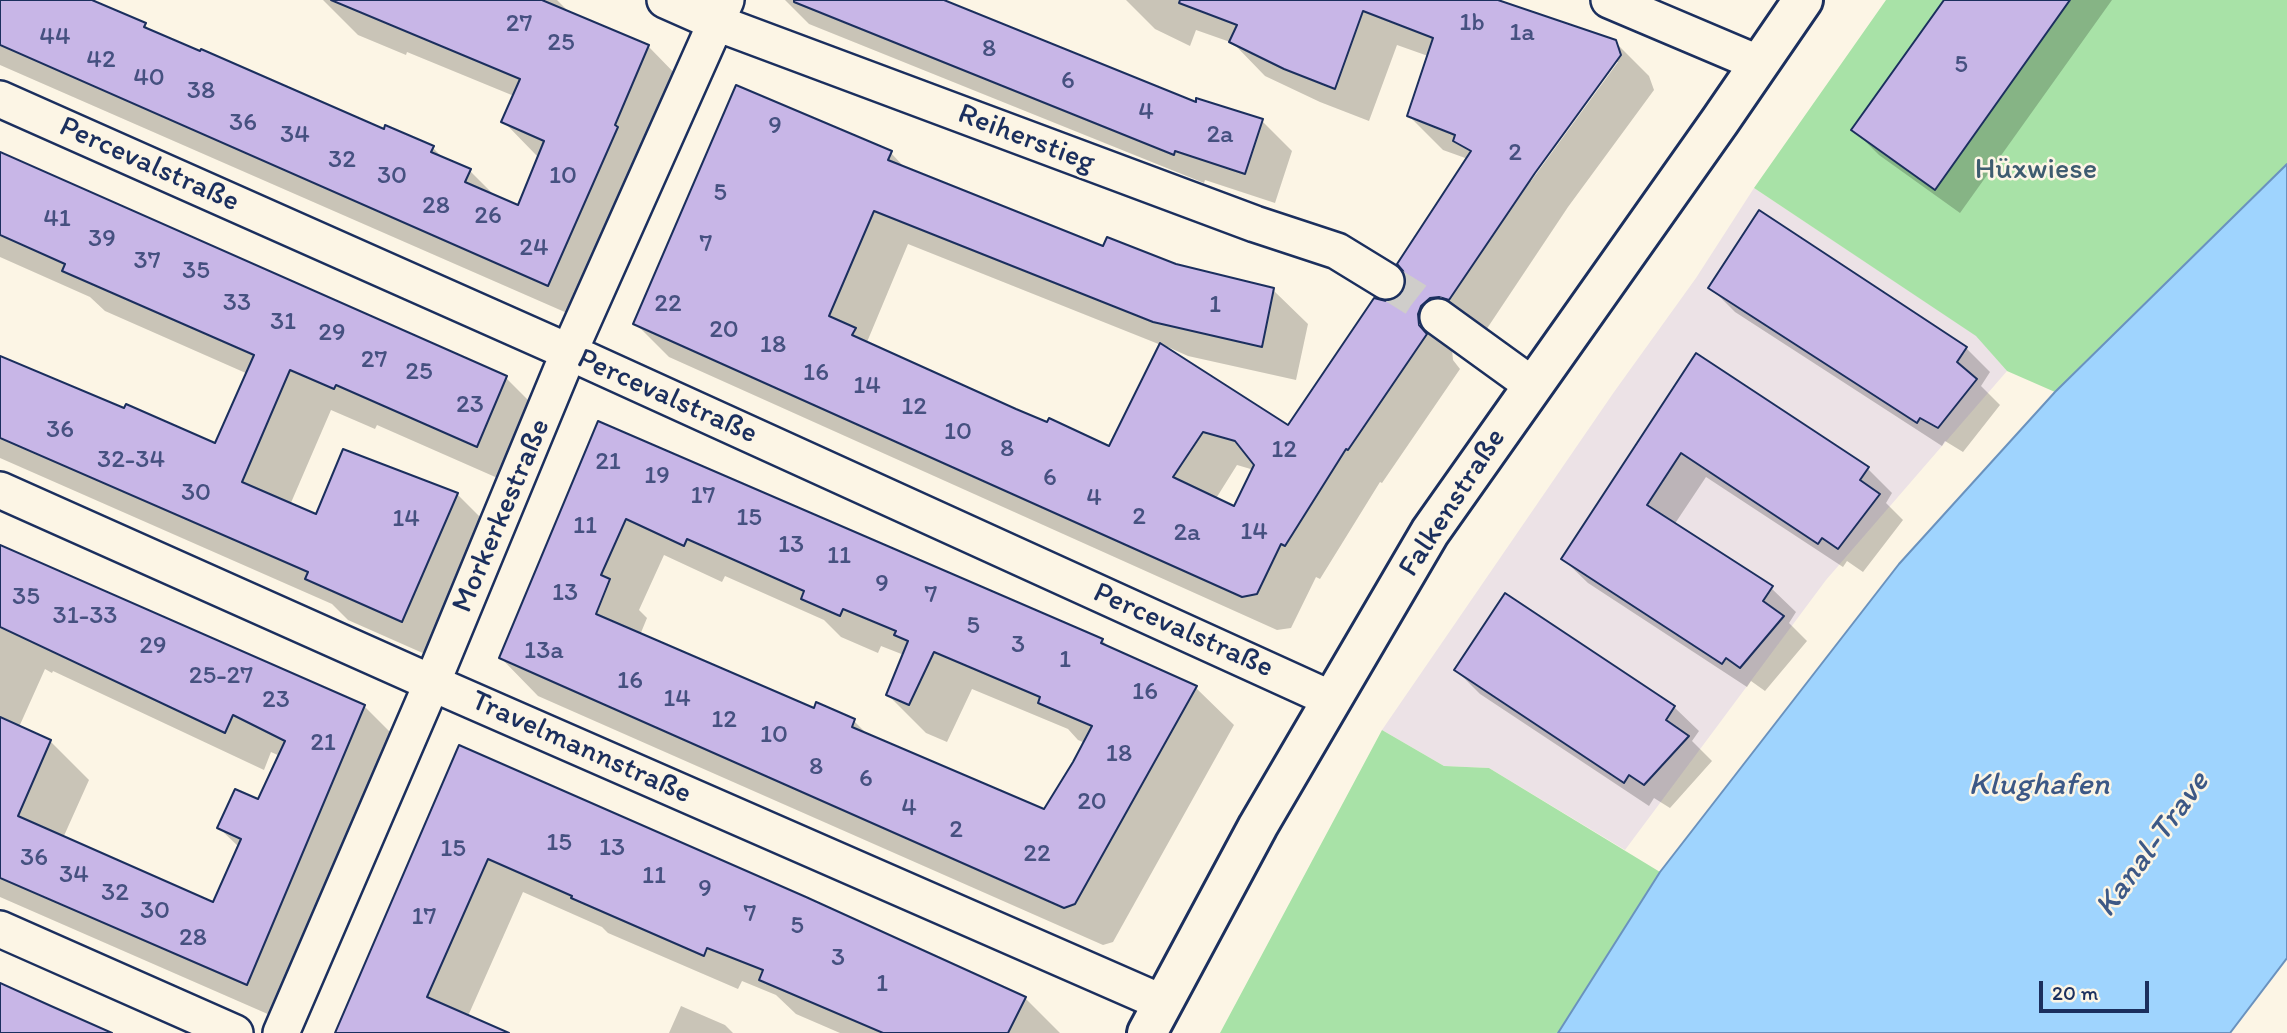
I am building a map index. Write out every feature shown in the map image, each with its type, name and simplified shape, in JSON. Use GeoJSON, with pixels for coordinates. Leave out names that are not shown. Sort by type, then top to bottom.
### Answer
{"type":"FeatureCollection","features":[{"type":"Feature","properties":{"kind":"main road","name":"Falkenstraße"},"geometry":{"type":"LineString","coordinates":[[1155,1018],[1258,826],[1430,532],[1803,0]]}},
{"type":"Feature","properties":{"kind":"street","name":"Reiherstieg"},"geometry":{"type":"LineString","coordinates":[[664,0],[721,11],[1242,219],[1337,251],[1386,281]]}},
{"type":"Feature","properties":{"kind":"street"},"geometry":{"type":"LineString","coordinates":[[1611,1],[1759,64]]}},
{"type":"Feature","properties":{"kind":"street","name":"Morkerkestraße"},"geometry":{"type":"LineString","coordinates":[[281,1033],[432,683],[569,352],[721,11]]}},
{"type":"Feature","properties":{"kind":"street","name":"Percevalstraße"},"geometry":{"type":"LineString","coordinates":[[0,99],[569,352],[1331,699]]}},
{"type":"Feature","properties":{"kind":"street"},"geometry":{"type":"LineString","coordinates":[[1438,317],[1532,385]]}},
{"type":"Feature","properties":{"kind":"street","name":"Travelmannstraße"},"geometry":{"type":"LineString","coordinates":[[0,491],[432,683],[1155,1018]]}},
{"type":"Feature","properties":{"kind":"street"},"geometry":{"type":"LineString","coordinates":[[0,929],[235,1033]]}},
{"type":"Feature","properties":{"kind":"shaded area"},"geometry":{"type":"Polygon","coordinates":[[[1754,188],[1977,336],[2007,371],[1826,580],[1625,850],[1489,768],[1444,766],[1382,730],[1614,392],[1696,278],[1754,188]]]}},
{"type":"Feature","properties":{"kind":"green space","name":"Hüxwiese"},"geometry":{"type":"Polygon","coordinates":[[[1886,0],[2287,0],[2287,164],[2055,392],[2007,371],[1976,336],[1754,188],[1886,0]]]}},
{"type":"Feature","properties":{"kind":"green space"},"geometry":{"type":"Polygon","coordinates":[[[1382,730],[1444,766],[1489,768],[1660,872],[1558,1033],[1220,1033],[1382,730]]]}},
{"type":"Feature","properties":{"kind":"water","name":"Klughafen"},"geometry":{"type":"Polygon","coordinates":[[[2287,164],[2287,958],[2230,1033],[1558,1033],[1660,872],[1899,564],[2055,392],[2287,164]]]}},
{"type":"Feature","properties":{"kind":"building"},"geometry":{"type":"Polygon","coordinates":[[[0,0],[92,0],[146,23],[144,27],[200,51],[201,49],[384,129],[385,125],[434,146],[431,152],[471,169],[465,182],[518,205],[544,141],[501,122],[520,79],[331,0],[542,0],[649,45],[615,125],[618,127],[548,286],[0,45],[0,0]]]}},
{"type":"Feature","properties":{"kind":"building"},"geometry":{"type":"Polygon","coordinates":[[[794,0],[944,0],[1196,102],[1196,98],[1263,119],[1245,174],[1175,151],[1174,155],[794,0]]]}},
{"type":"Feature","properties":{"kind":"building"},"geometry":{"type":"Polygon","coordinates":[[[1180,0],[1498,0],[1616,40],[1621,55],[1535,173],[1449,300],[1430,298],[1421,306],[1418,314],[1419,325],[1427,334],[1348,450],[1346,449],[1285,546],[1281,544],[1257,594],[1242,597],[633,324],[736,85],[892,151],[888,160],[1103,246],[1107,237],[1176,264],[1274,288],[1262,347],[1153,322],[874,211],[829,316],[856,328],[852,335],[1016,409],[1047,422],[1049,418],[1109,446],[1160,343],[1288,425],[1374,298],[1386,301],[1395,299],[1403,292],[1406,281],[1397,264],[1471,151],[1453,141],[1455,135],[1407,116],[1433,38],[1363,11],[1335,89],[1284,69],[1229,42],[1237,25],[1179,3],[1180,0]],[[1203,432],[1173,477],[1234,506],[1254,465],[1235,441],[1203,432]]]}},
{"type":"Feature","properties":{"kind":"building"},"geometry":{"type":"Polygon","coordinates":[[[1944,0],[2070,0],[1935,190],[1851,130],[1944,0]]]}},
{"type":"Feature","properties":{"kind":"building"},"geometry":{"type":"Polygon","coordinates":[[[0,152],[507,376],[477,447],[336,385],[334,389],[290,370],[242,482],[316,514],[343,449],[458,493],[402,622],[305,579],[308,572],[0,438],[0,356],[124,408],[126,404],[215,443],[254,355],[62,271],[65,264],[0,235],[0,152]]]}},
{"type":"Feature","properties":{"kind":"building"},"geometry":{"type":"Polygon","coordinates":[[[1759,210],[1967,347],[1957,362],[1977,379],[1938,428],[1920,418],[1917,423],[1708,288],[1759,210]]]}},
{"type":"Feature","properties":{"kind":"building"},"geometry":{"type":"Polygon","coordinates":[[[1696,353],[1869,467],[1860,480],[1880,494],[1838,549],[1822,538],[1818,544],[1681,453],[1647,505],[1773,586],[1763,601],[1784,616],[1740,668],[1726,658],[1722,664],[1561,559],[1696,353]]]}},
{"type":"Feature","properties":{"kind":"building"},"geometry":{"type":"Polygon","coordinates":[[[598,421],[1103,639],[1101,643],[1197,686],[1075,904],[1064,908],[499,658],[598,421]],[[626,519],[601,575],[610,579],[596,614],[814,708],[816,702],[855,719],[852,727],[1044,809],[1092,726],[1038,703],[1040,697],[934,652],[909,705],[886,695],[908,641],[894,635],[896,631],[843,609],[840,616],[801,599],[804,591],[687,539],[684,546],[626,519]]]}},
{"type":"Feature","properties":{"kind":"building"},"geometry":{"type":"Polygon","coordinates":[[[0,545],[365,705],[247,985],[0,878],[0,717],[51,740],[18,816],[213,902],[241,839],[217,828],[235,789],[258,799],[285,741],[233,715],[225,733],[0,627],[0,545]]]}},
{"type":"Feature","properties":{"kind":"building"},"geometry":{"type":"Polygon","coordinates":[[[1505,593],[1675,706],[1666,720],[1689,736],[1644,785],[1629,775],[1624,783],[1454,670],[1505,593]]]}},
{"type":"Feature","properties":{"kind":"building"},"geometry":{"type":"Polygon","coordinates":[[[459,745],[1026,997],[1008,1033],[883,1033],[759,980],[763,970],[707,948],[704,956],[488,859],[427,997],[509,1033],[335,1033],[459,745]]]}},
{"type":"Feature","properties":{"kind":"building"},"geometry":{"type":"Polygon","coordinates":[[[0,983],[51,1006],[112,1033],[0,1033],[0,983]]]}},
{"type":"Feature","properties":{"kind":"tunnel"},"geometry":{"type":"LineString","coordinates":[[1386,281],[1438,317]]}},
{"type":"Feature","properties":{"kind":"water label","name":"Kanal-Trave"},"geometry":{"type":"Point","coordinates":[2153,845]}}]}
